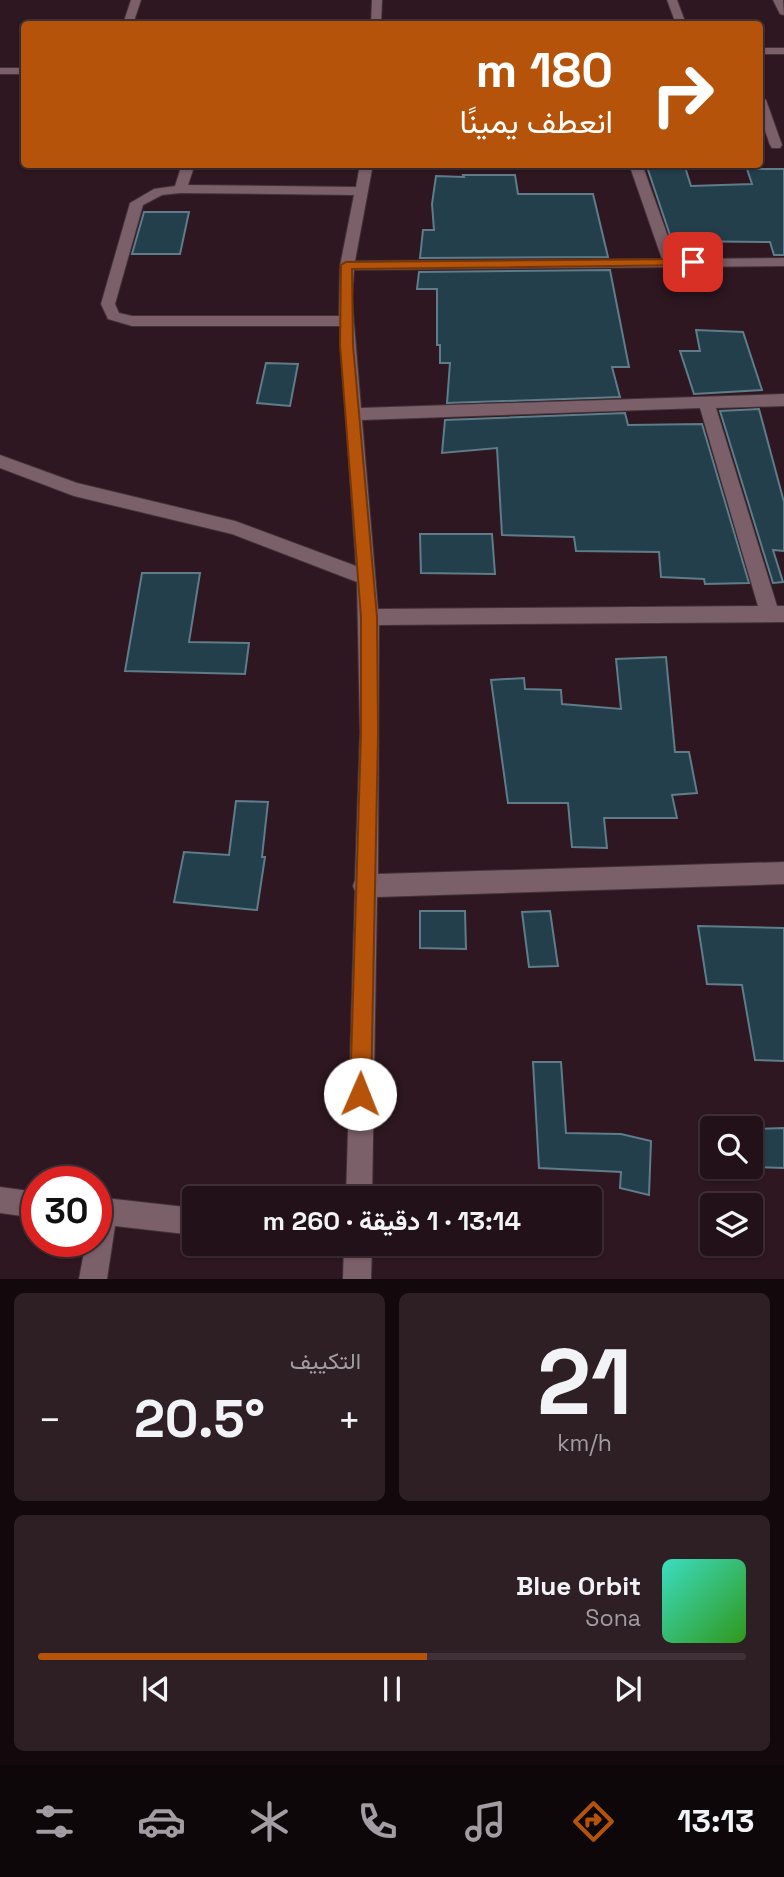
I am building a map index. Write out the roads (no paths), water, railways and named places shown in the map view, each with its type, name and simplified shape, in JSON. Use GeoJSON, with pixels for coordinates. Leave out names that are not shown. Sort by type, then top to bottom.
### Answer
{"type":"FeatureCollection","features":[{"type":"Feature","properties":{"kind":"street"},"geometry":{"type":"LineString","coordinates":[[129,21],[136,0]]}},
{"type":"Feature","properties":{"kind":"street"},"geometry":{"type":"LineString","coordinates":[[376,21],[377,0]]}},
{"type":"Feature","properties":{"kind":"street"},"geometry":{"type":"LineString","coordinates":[[673,0],[680,21]]}},
{"type":"Feature","properties":{"kind":"street"},"geometry":{"type":"LineString","coordinates":[[778,0],[784,12]]}},
{"type":"Feature","properties":{"kind":"street"},"geometry":{"type":"LineString","coordinates":[[763,51],[784,51]]}},
{"type":"Feature","properties":{"kind":"street"},"geometry":{"type":"LineString","coordinates":[[0,71],[21,71]]}},
{"type":"Feature","properties":{"kind":"street"},"geometry":{"type":"LineString","coordinates":[[763,107],[780,145]]}},
{"type":"Feature","properties":{"kind":"street"},"geometry":{"type":"LineString","coordinates":[[180,189],[188,168]]}},
{"type":"Feature","properties":{"kind":"street"},"geometry":{"type":"LineString","coordinates":[[359,1186],[364,886],[370,733],[369,617],[345,321],[346,265],[366,168]]}},
{"type":"Feature","properties":{"kind":"street"},"geometry":{"type":"LineString","coordinates":[[636,168],[670,262]]}},
{"type":"Feature","properties":{"kind":"street"},"geometry":{"type":"LineString","coordinates":[[345,321],[132,321],[113,316],[108,304],[137,203],[159,192],[180,189],[363,191]]}},
{"type":"Feature","properties":{"kind":"street"},"geometry":{"type":"LineString","coordinates":[[346,265],[784,262]]}},
{"type":"Feature","properties":{"kind":"street"},"geometry":{"type":"LineString","coordinates":[[354,414],[784,400]]}},
{"type":"Feature","properties":{"kind":"street"},"geometry":{"type":"LineString","coordinates":[[369,617],[777,614],[707,404]]}},
{"type":"Feature","properties":{"kind":"street"},"geometry":{"type":"LineString","coordinates":[[0,461],[74,489],[235,528],[366,578]]}},
{"type":"Feature","properties":{"kind":"street"},"geometry":{"type":"LineString","coordinates":[[364,886],[784,873]]}},
{"type":"Feature","properties":{"kind":"street"},"geometry":{"type":"LineString","coordinates":[[0,1200],[21,1203]]}},
{"type":"Feature","properties":{"kind":"street"},"geometry":{"type":"LineString","coordinates":[[112,1212],[182,1220]]}},
{"type":"Feature","properties":{"kind":"street"},"geometry":{"type":"LineString","coordinates":[[357,1279],[358,1256]]}},
{"type":"Feature","properties":{"kind":"street"},"geometry":{"type":"LineString","coordinates":[[93,1279],[95,1257]]}}]}
